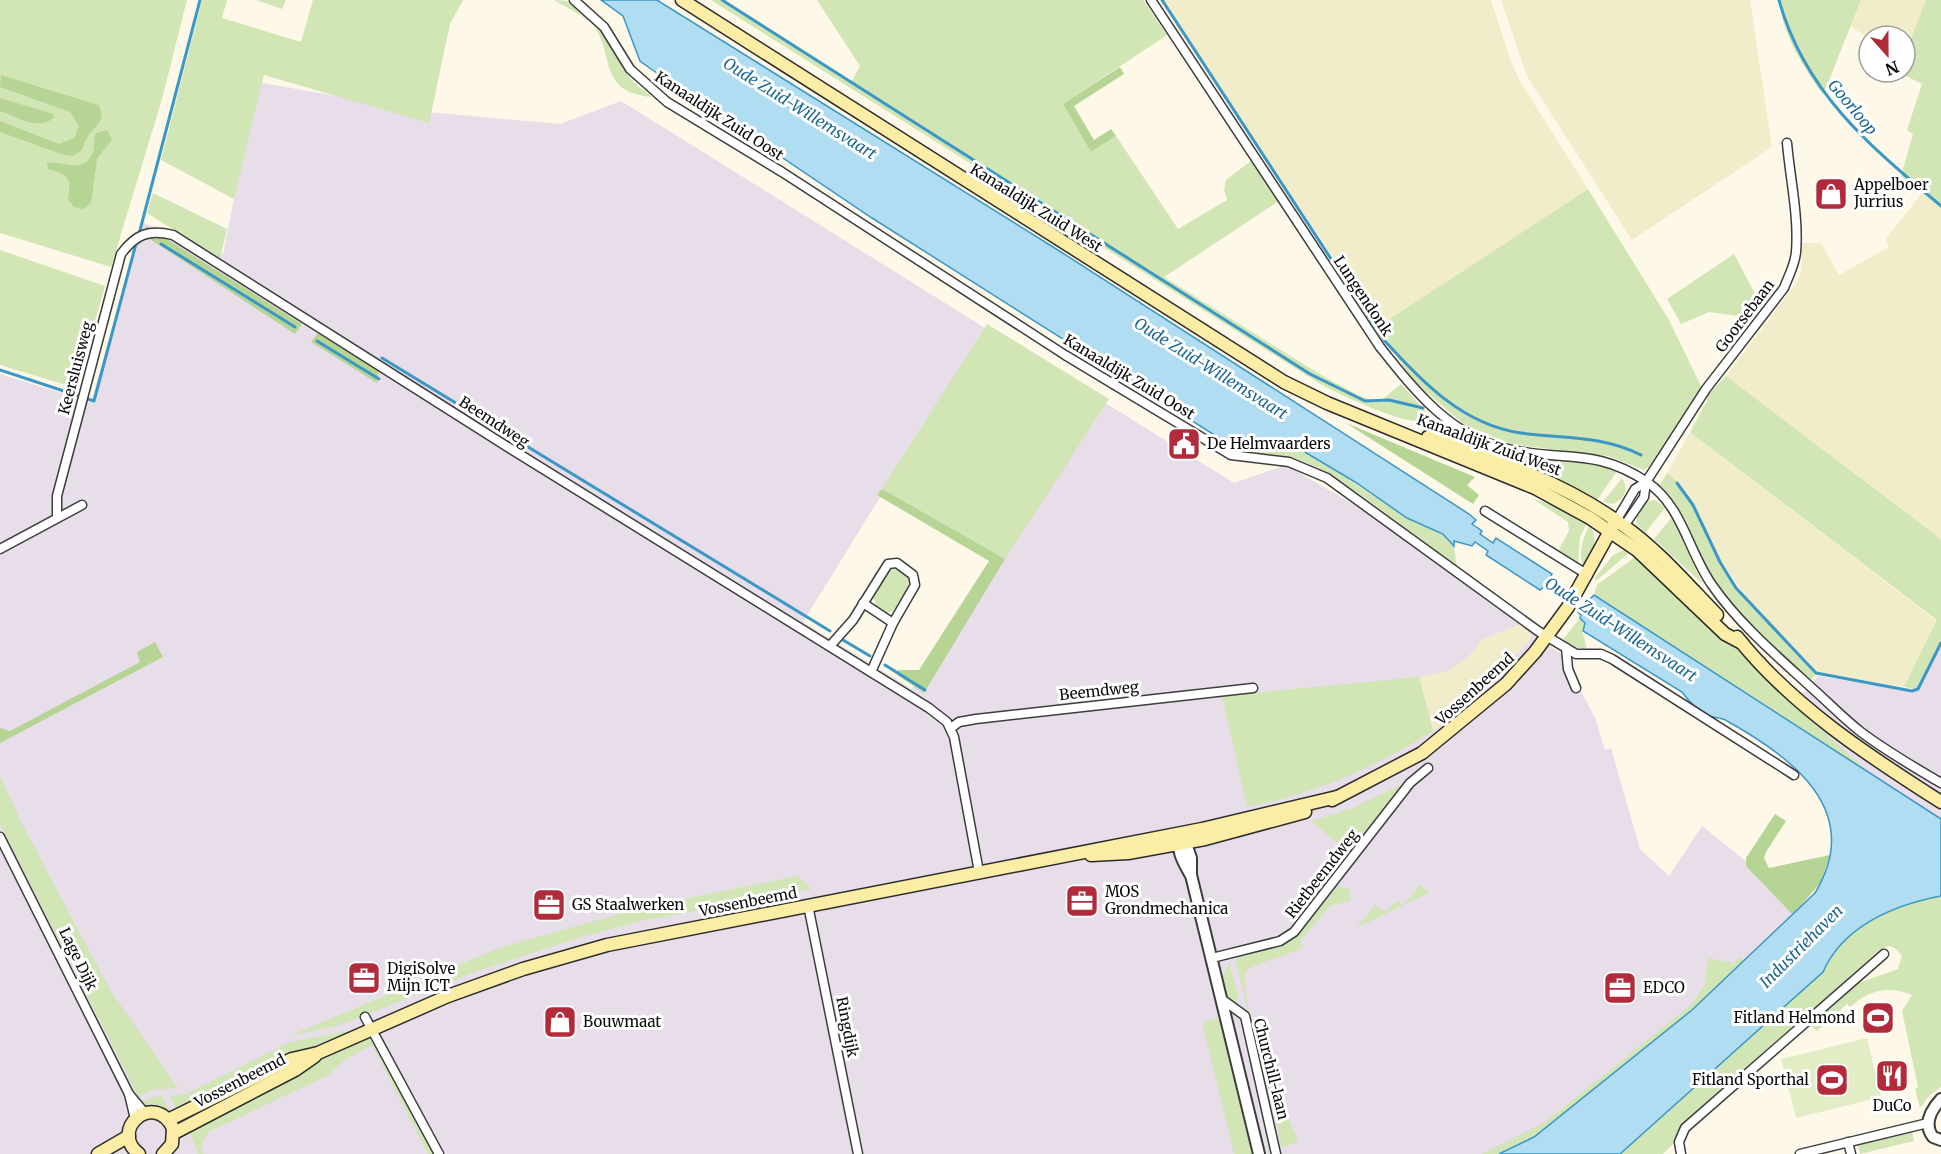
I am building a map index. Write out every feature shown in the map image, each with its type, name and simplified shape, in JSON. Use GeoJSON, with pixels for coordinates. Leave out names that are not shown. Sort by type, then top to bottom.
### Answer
{"type":"FeatureCollection","features":[{"type":"Feature","properties":{"kind":"main road","name":"Kanaaldijk Zuid West"},"geometry":{"type":"LineString","coordinates":[[682,0],[1269,373],[1327,403],[1535,488],[1617,529],[1725,634],[1742,643],[1765,670],[1825,723],[1941,802]]}},
{"type":"Feature","properties":{"kind":"main road","name":"Vossenbeemd"},"geometry":{"type":"LineString","coordinates":[[168,1120],[292,1059],[318,1053],[469,988],[523,969],[607,945],[1068,854],[1182,840],[1273,823],[1337,798],[1401,766],[1443,739],[1506,684],[1569,608],[1596,561],[1603,557],[1617,529]]}},
{"type":"Feature","properties":{"kind":"main road","name":"Kanaaldijk Zuid West"},"geometry":{"type":"LineString","coordinates":[[1911,783],[1941,794]]}},
{"type":"Feature","properties":{"kind":"main road","name":"Vossenbeemd"},"geometry":{"type":"LineString","coordinates":[[174,1133],[296,1070],[318,1053]]}},
{"type":"Feature","properties":{"kind":"main road"},"geometry":{"type":"LineString","coordinates":[[98,1154],[129,1136],[140,1116],[160,1114],[168,1120],[174,1133],[166,1153]]}},
{"type":"Feature","properties":{"kind":"main road"},"geometry":{"type":"LineString","coordinates":[[129,1136],[133,1153]]}},
{"type":"Feature","properties":{"kind":"street","name":"Kanaaldijk Zuid Oost"},"geometry":{"type":"LineString","coordinates":[[574,0],[604,27],[630,69],[667,102],[782,172],[1065,355],[1231,454],[1250,459],[1289,462],[1327,478],[1547,637],[1576,654],[1601,654],[1611,658],[1794,775]]}},
{"type":"Feature","properties":{"kind":"street","name":"Lungendonk"},"geometry":{"type":"LineString","coordinates":[[1151,0],[1380,347],[1416,394],[1442,418],[1486,442],[1508,449],[1607,461],[1646,482]]}},
{"type":"Feature","properties":{"kind":"street","name":"Goorsebaan"},"geometry":{"type":"LineString","coordinates":[[1617,529],[1644,497],[1646,482],[1706,389],[1784,288],[1796,253],[1787,143]]}},
{"type":"Feature","properties":{"kind":"street","name":"Beemdweg"},"geometry":{"type":"LineString","coordinates":[[141,234],[161,232],[173,236],[511,449],[930,708],[951,728],[959,722],[976,719],[1253,688]]}},
{"type":"Feature","properties":{"kind":"street","name":"Keersluisweg"},"geometry":{"type":"LineString","coordinates":[[57,518],[57,496],[121,254],[129,242],[141,234]]}},
{"type":"Feature","properties":{"kind":"street"},"geometry":{"type":"LineString","coordinates":[[1646,482],[1672,506],[1711,584],[1755,636],[1861,732],[1941,783]]}},
{"type":"Feature","properties":{"kind":"street"},"geometry":{"type":"LineString","coordinates":[[0,549],[82,505]]}},
{"type":"Feature","properties":{"kind":"street"},"geometry":{"type":"LineString","coordinates":[[1485,511],[1588,575]]}},
{"type":"Feature","properties":{"kind":"street"},"geometry":{"type":"LineString","coordinates":[[830,646],[864,603],[888,564],[897,564],[913,575],[915,585],[893,623],[871,672]]}},
{"type":"Feature","properties":{"kind":"street"},"geometry":{"type":"LineString","coordinates":[[864,603],[893,623]]}},
{"type":"Feature","properties":{"kind":"street"},"geometry":{"type":"LineString","coordinates":[[1566,648],[1568,669],[1576,688]]}},
{"type":"Feature","properties":{"kind":"street"},"geometry":{"type":"LineString","coordinates":[[951,728],[979,872]]}},
{"type":"Feature","properties":{"kind":"street","name":"Rietbeemdweg"},"geometry":{"type":"LineString","coordinates":[[1212,958],[1280,941],[1294,932],[1410,783],[1428,768]]}},
{"type":"Feature","properties":{"kind":"street","name":"Lage Dijk"},"geometry":{"type":"LineString","coordinates":[[0,837],[140,1116]]}},
{"type":"Feature","properties":{"kind":"street","name":"Churchill-laan"},"geometry":{"type":"LineString","coordinates":[[1182,840],[1182,860],[1191,875],[1259,1154]]}},
{"type":"Feature","properties":{"kind":"street","name":"Ringdijk"},"geometry":{"type":"LineString","coordinates":[[808,905],[858,1154]]}},
{"type":"Feature","properties":{"kind":"street"},"geometry":{"type":"LineString","coordinates":[[1681,1154],[1679,1142],[1685,1128],[1884,954]]}},
{"type":"Feature","properties":{"kind":"street","name":"Churchill-laan"},"geometry":{"type":"LineString","coordinates":[[1223,1000],[1245,1016],[1276,1154]]}},
{"type":"Feature","properties":{"kind":"street"},"geometry":{"type":"LineString","coordinates":[[365,1017],[439,1154]]}},
{"type":"Feature","properties":{"kind":"street"},"geometry":{"type":"LineString","coordinates":[[1941,1100],[1931,1112],[1928,1123],[1929,1131],[1941,1142]]}},
{"type":"Feature","properties":{"kind":"street"},"geometry":{"type":"LineString","coordinates":[[1800,1154],[1928,1123]]}},
{"type":"Feature","properties":{"kind":"street"},"geometry":{"type":"LineString","coordinates":[[1848,1142],[1851,1154]]}},
{"type":"Feature","properties":{"kind":"shaded area"},"geometry":{"type":"Polygon","coordinates":[[[1161,0],[1491,0],[1510,59],[1521,83],[1588,189],[1379,326],[1161,0]]]}},
{"type":"Feature","properties":{"kind":"shaded area"},"geometry":{"type":"Polygon","coordinates":[[[1501,0],[1750,0],[1772,147],[1632,240],[1527,76],[1501,0]]]}},
{"type":"Feature","properties":{"kind":"shaded area"},"geometry":{"type":"Polygon","coordinates":[[[1861,0],[1926,0],[1917,24],[1857,24],[1857,31],[1851,27],[1861,0]]]}},
{"type":"Feature","properties":{"kind":"shaded area"},"geometry":{"type":"Polygon","coordinates":[[[257,82],[427,112],[560,124],[621,101],[1234,483],[1286,465],[1401,532],[1562,655],[1595,718],[1605,750],[1611,748],[1640,849],[1669,876],[1702,826],[1813,915],[1570,1154],[0,1154],[0,374],[91,402],[142,222],[223,254],[257,82]],[[882,494],[803,622],[912,689],[996,560],[882,494]]]}},
{"type":"Feature","properties":{"kind":"shaded area"},"geometry":{"type":"Polygon","coordinates":[[[1922,193],[1941,208],[1941,539],[1726,376],[1797,282],[1801,272],[1802,243],[1821,243],[1839,275],[1889,247],[1885,240],[1922,193]]]}},
{"type":"Feature","properties":{"kind":"shaded area"},"geometry":{"type":"Polygon","coordinates":[[[1690,432],[1937,621],[1904,687],[1818,672],[1745,596],[1716,553],[1696,508],[1667,473],[1690,432]]]}},
{"type":"Feature","properties":{"kind":"shaded area"},"geometry":{"type":"Polygon","coordinates":[[[1523,623],[1532,630],[1532,637],[1471,702],[1433,731],[1419,677],[1448,671],[1470,655],[1482,639],[1523,623]]]}},
{"type":"Feature","properties":{"kind":"shaded area"},"geometry":{"type":"Polygon","coordinates":[[[1941,640],[1941,828],[1770,732],[1818,676],[1913,691],[1941,640]]]}},
{"type":"Feature","properties":{"kind":"green space"},"geometry":{"type":"Polygon","coordinates":[[[0,0],[187,0],[162,99],[111,267],[0,233],[0,0]]]}},
{"type":"Feature","properties":{"kind":"green space"},"geometry":{"type":"Polygon","coordinates":[[[202,0],[227,0],[222,18],[301,42],[313,0],[463,0],[450,24],[429,123],[264,75],[234,199],[161,160],[202,0]]]}},
{"type":"Feature","properties":{"kind":"green space"},"geometry":{"type":"Polygon","coordinates":[[[256,0],[286,0],[282,9],[256,0]]]}},
{"type":"Feature","properties":{"kind":"green space"},"geometry":{"type":"Polygon","coordinates":[[[554,0],[570,2],[582,7],[592,16],[628,75],[652,97],[635,94],[615,81],[594,26],[581,15],[554,0]]]}},
{"type":"Feature","properties":{"kind":"green space"},"geometry":{"type":"Polygon","coordinates":[[[711,0],[724,0],[852,81],[860,66],[817,0],[1143,0],[1167,35],[1063,104],[1091,152],[1116,136],[1178,229],[1227,200],[1224,190],[1226,180],[1252,160],[1279,201],[1164,277],[1321,375],[1360,396],[1379,402],[1401,384],[1429,415],[1429,421],[1419,422],[1391,415],[1322,385],[711,0]]]}},
{"type":"Feature","properties":{"kind":"green space"},"geometry":{"type":"Polygon","coordinates":[[[1779,0],[1861,0],[1823,95],[1801,62],[1789,38],[1779,0]]]}},
{"type":"Feature","properties":{"kind":"green space"},"geometry":{"type":"Polygon","coordinates":[[[1926,0],[1941,0],[1941,208],[1901,176],[1913,134],[1907,130],[1922,84],[1917,82],[1917,24],[1926,0]]]}},
{"type":"Feature","properties":{"kind":"green space"},"geometry":{"type":"Polygon","coordinates":[[[1120,67],[1124,74],[1074,106],[1094,140],[1111,129],[1116,136],[1091,152],[1063,104],[1120,67]]]}},
{"type":"Feature","properties":{"kind":"green space"},"geometry":{"type":"Polygon","coordinates":[[[1,75],[98,105],[102,114],[101,118],[81,151],[72,156],[64,155],[0,132],[0,121],[59,144],[74,138],[79,126],[70,112],[0,87],[1,75]]]}},
{"type":"Feature","properties":{"kind":"green space"},"geometry":{"type":"Polygon","coordinates":[[[0,98],[53,114],[54,118],[40,123],[20,119],[0,111],[0,98]]]}},
{"type":"Feature","properties":{"kind":"green space"},"geometry":{"type":"Polygon","coordinates":[[[107,130],[112,139],[97,159],[91,203],[83,209],[74,207],[68,200],[70,187],[67,178],[61,173],[48,169],[47,163],[78,165],[84,163],[93,152],[96,133],[107,130]]]}},
{"type":"Feature","properties":{"kind":"green space"},"geometry":{"type":"Polygon","coordinates":[[[1588,189],[1669,320],[1702,390],[1654,463],[1644,470],[1608,456],[1510,444],[1465,425],[1411,379],[1379,326],[1588,189]]]}},
{"type":"Feature","properties":{"kind":"green space"},"geometry":{"type":"Polygon","coordinates":[[[153,193],[227,229],[220,259],[147,213],[153,193]]]}},
{"type":"Feature","properties":{"kind":"green space"},"geometry":{"type":"Polygon","coordinates":[[[146,226],[302,324],[295,334],[142,234],[146,226]]]}},
{"type":"Feature","properties":{"kind":"green space"},"geometry":{"type":"Polygon","coordinates":[[[0,250],[105,286],[76,388],[0,365],[0,250]]]}},
{"type":"Feature","properties":{"kind":"green space"},"geometry":{"type":"Polygon","coordinates":[[[1734,254],[1762,307],[1753,318],[1709,312],[1681,324],[1667,299],[1734,254]]]}},
{"type":"Feature","properties":{"kind":"green space"},"geometry":{"type":"Polygon","coordinates":[[[987,324],[1109,399],[1005,559],[882,489],[987,324]]]}},
{"type":"Feature","properties":{"kind":"green space"},"geometry":{"type":"Polygon","coordinates":[[[318,333],[379,371],[377,383],[311,342],[318,333]]]}},
{"type":"Feature","properties":{"kind":"green space"},"geometry":{"type":"Polygon","coordinates":[[[1726,376],[1941,539],[1941,647],[1921,683],[1915,689],[1904,687],[1937,620],[1690,432],[1707,401],[1707,396],[1726,376]]]}},
{"type":"Feature","properties":{"kind":"green space"},"geometry":{"type":"Polygon","coordinates":[[[1443,422],[1488,445],[1587,461],[1618,470],[1597,500],[1517,465],[1420,431],[1443,422]]]}},
{"type":"Feature","properties":{"kind":"green space"},"geometry":{"type":"Polygon","coordinates":[[[1346,423],[1475,477],[1467,485],[1479,495],[1473,504],[1346,423]]]}},
{"type":"Feature","properties":{"kind":"green space"},"geometry":{"type":"Polygon","coordinates":[[[1235,447],[1238,450],[1300,449],[1308,453],[1407,518],[1443,534],[1453,543],[1457,566],[1361,495],[1318,468],[1296,458],[1238,454],[1235,447]]]}},
{"type":"Feature","properties":{"kind":"green space"},"geometry":{"type":"Polygon","coordinates":[[[1667,473],[1678,483],[1695,507],[1736,586],[1769,625],[1818,672],[1810,680],[1747,621],[1715,581],[1679,508],[1660,485],[1667,473]]]}},
{"type":"Feature","properties":{"kind":"green space"},"geometry":{"type":"Polygon","coordinates":[[[1622,478],[1625,490],[1621,499],[1614,504],[1603,502],[1622,478]]]}},
{"type":"Feature","properties":{"kind":"green space"},"geometry":{"type":"Polygon","coordinates":[[[882,489],[1005,559],[924,693],[897,675],[898,670],[919,670],[989,561],[877,495],[882,489]]]}},
{"type":"Feature","properties":{"kind":"green space"},"geometry":{"type":"Polygon","coordinates":[[[1533,499],[1561,508],[1587,523],[1580,537],[1578,565],[1557,553],[1569,531],[1568,522],[1533,499]]]}},
{"type":"Feature","properties":{"kind":"green space"},"geometry":{"type":"Polygon","coordinates":[[[1655,500],[1665,508],[1645,533],[1636,523],[1637,514],[1647,501],[1655,500]]]}},
{"type":"Feature","properties":{"kind":"green space"},"geometry":{"type":"Polygon","coordinates":[[[1671,518],[1674,523],[1703,584],[1654,539],[1671,518]]]}},
{"type":"Feature","properties":{"kind":"green space"},"geometry":{"type":"Polygon","coordinates":[[[1590,525],[1594,536],[1594,546],[1584,568],[1581,558],[1582,546],[1590,525]]]}},
{"type":"Feature","properties":{"kind":"green space"},"geometry":{"type":"Polygon","coordinates":[[[1624,550],[1629,553],[1597,580],[1594,579],[1613,555],[1624,550]]]}},
{"type":"Feature","properties":{"kind":"green space"},"geometry":{"type":"Polygon","coordinates":[[[1638,555],[1681,592],[1784,697],[1877,779],[1594,595],[1597,585],[1638,555]]]}},
{"type":"Feature","properties":{"kind":"green space"},"geometry":{"type":"Polygon","coordinates":[[[899,568],[910,575],[911,582],[893,611],[887,613],[876,606],[873,596],[891,570],[899,568]]]}},
{"type":"Feature","properties":{"kind":"green space"},"geometry":{"type":"Polygon","coordinates":[[[1580,618],[1585,623],[1582,630],[1587,649],[1574,647],[1563,640],[1580,618]]]}},
{"type":"Feature","properties":{"kind":"green space"},"geometry":{"type":"Polygon","coordinates":[[[155,642],[163,657],[0,743],[0,728],[10,731],[140,662],[137,652],[155,642]]]}},
{"type":"Feature","properties":{"kind":"green space"},"geometry":{"type":"Polygon","coordinates":[[[1419,677],[1433,731],[1389,757],[1343,778],[1296,795],[1247,807],[1222,696],[1419,677]]]}},
{"type":"Feature","properties":{"kind":"green space"},"geometry":{"type":"Polygon","coordinates":[[[0,776],[20,820],[110,990],[178,1088],[152,1090],[138,1096],[0,824],[0,776]]]}},
{"type":"Feature","properties":{"kind":"green space"},"geometry":{"type":"Polygon","coordinates":[[[1403,784],[1348,852],[1311,821],[1350,809],[1403,784]]]}},
{"type":"Feature","properties":{"kind":"green space"},"geometry":{"type":"Polygon","coordinates":[[[1775,814],[1786,821],[1766,852],[1764,858],[1769,868],[1830,855],[1821,882],[1793,915],[1746,866],[1746,858],[1775,814]]]}},
{"type":"Feature","properties":{"kind":"green space"},"geometry":{"type":"Polygon","coordinates":[[[797,876],[812,889],[641,921],[585,936],[480,970],[337,1026],[289,1036],[499,948],[640,908],[797,876]]]}},
{"type":"Feature","properties":{"kind":"green space"},"geometry":{"type":"Polygon","coordinates":[[[1420,885],[1429,893],[1356,928],[1375,905],[1385,912],[1397,901],[1403,905],[1420,885]]]}},
{"type":"Feature","properties":{"kind":"green space"},"geometry":{"type":"Polygon","coordinates":[[[1338,886],[1349,889],[1351,900],[1330,906],[1300,941],[1303,947],[1245,972],[1250,1013],[1263,1058],[1298,1141],[1282,1148],[1235,959],[1289,942],[1299,934],[1338,886]]]}},
{"type":"Feature","properties":{"kind":"green space"},"geometry":{"type":"Polygon","coordinates":[[[1941,896],[1941,1087],[1929,1096],[1920,1108],[1915,1089],[1918,1087],[1902,1011],[1912,995],[1895,990],[1879,991],[1864,997],[1850,1007],[1847,1004],[1817,1031],[1810,1024],[1853,985],[1898,969],[1902,956],[1895,948],[1889,946],[1879,950],[1683,1126],[1675,1142],[1663,1154],[1620,1154],[1822,972],[1831,956],[1856,930],[1888,912],[1941,896]]]}},
{"type":"Feature","properties":{"kind":"green space"},"geometry":{"type":"Polygon","coordinates":[[[1740,957],[1744,962],[1692,1010],[1534,1137],[1499,1154],[1482,1154],[1544,1123],[1692,1004],[1705,984],[1708,958],[1734,963],[1740,957]]]}},
{"type":"Feature","properties":{"kind":"green space"},"geometry":{"type":"Polygon","coordinates":[[[1229,963],[1239,997],[1236,1002],[1227,997],[1223,975],[1229,963]]]}},
{"type":"Feature","properties":{"kind":"green space"},"geometry":{"type":"Polygon","coordinates":[[[1220,1018],[1252,1154],[1234,1154],[1202,1022],[1220,1018]]]}},
{"type":"Feature","properties":{"kind":"green space"},"geometry":{"type":"Polygon","coordinates":[[[358,1029],[267,1064],[177,1110],[169,1096],[184,1095],[290,1042],[358,1029]]]}},
{"type":"Feature","properties":{"kind":"green space"},"geometry":{"type":"Polygon","coordinates":[[[371,1035],[436,1154],[428,1154],[372,1045],[346,1059],[327,1076],[208,1132],[201,1148],[203,1154],[198,1154],[188,1128],[320,1056],[371,1035]]]}},
{"type":"Feature","properties":{"kind":"green space","name":"Fitland Sporthal"},"geometry":{"type":"Polygon","coordinates":[[[1867,1038],[1881,1097],[1796,1118],[1781,1059],[1867,1038]]]}},
{"type":"Feature","properties":{"kind":"green space"},"geometry":{"type":"Polygon","coordinates":[[[161,1095],[170,1111],[150,1108],[142,1101],[161,1095]]]}},
{"type":"Feature","properties":{"kind":"green space"},"geometry":{"type":"Polygon","coordinates":[[[1912,1131],[1914,1141],[1860,1154],[1858,1145],[1912,1131]]]}},
{"type":"Feature","properties":{"kind":"water"},"geometry":{"type":"Polygon","coordinates":[[[601,0],[657,0],[1061,252],[1469,514],[1476,520],[1472,524],[1482,531],[1480,534],[1493,543],[1496,538],[1552,574],[1550,579],[1590,599],[1594,595],[1941,819],[1941,896],[1888,912],[1857,930],[1843,942],[1823,972],[1620,1154],[1499,1154],[1534,1137],[1692,1010],[1815,893],[1828,864],[1831,837],[1826,812],[1814,790],[1797,770],[1751,735],[1721,718],[1705,714],[1682,692],[1583,631],[1585,623],[1580,618],[1581,615],[1545,586],[1540,590],[1486,555],[1488,551],[1475,542],[1472,546],[1454,541],[1454,546],[1443,534],[1407,518],[1355,482],[1300,449],[1238,450],[872,218],[640,61],[623,16],[601,0]]]}},
{"type":"Feature","properties":{"kind":"pier"},"geometry":{"type":"Polygon","coordinates":[[[1568,586],[1588,596],[1577,613],[1559,600],[1568,586]]]}},
{"type":"Feature","properties":{"kind":"waterway"},"geometry":{"type":"LineString","coordinates":[[139,234],[200,0]]}},
{"type":"Feature","properties":{"kind":"waterway"},"geometry":{"type":"LineString","coordinates":[[722,0],[1310,374],[1365,401],[1389,400],[1423,408]]}},
{"type":"Feature","properties":{"kind":"waterway"},"geometry":{"type":"LineString","coordinates":[[1162,0],[1384,340],[1413,371],[1445,399],[1480,421],[1521,433],[1612,444],[1641,455]]}},
{"type":"Feature","properties":{"kind":"waterway","name":"Goorloop"},"geometry":{"type":"LineString","coordinates":[[1779,0],[1790,33],[1805,63],[1823,90],[1866,139],[1941,206]]}},
{"type":"Feature","properties":{"kind":"waterway"},"geometry":{"type":"LineString","coordinates":[[0,370],[94,401],[137,240]]}},
{"type":"Feature","properties":{"kind":"waterway"},"geometry":{"type":"LineString","coordinates":[[161,244],[295,327]]}},
{"type":"Feature","properties":{"kind":"waterway"},"geometry":{"type":"LineString","coordinates":[[317,341],[379,379]]}},
{"type":"Feature","properties":{"kind":"waterway"},"geometry":{"type":"LineString","coordinates":[[382,358],[830,631]]}},
{"type":"Feature","properties":{"kind":"waterway"},"geometry":{"type":"LineString","coordinates":[[1677,483],[1693,505],[1720,562],[1736,588],[1816,673],[1912,691],[1918,689],[1941,643]]}},
{"type":"Feature","properties":{"kind":"waterway"},"geometry":{"type":"LineString","coordinates":[[843,640],[870,656]]}},
{"type":"Feature","properties":{"kind":"waterway"},"geometry":{"type":"LineString","coordinates":[[885,665],[925,690]]}},
{"type":"Feature","properties":{"kind":"place","name":"Appelboer Jurrius"},"geometry":{"type":"Point","coordinates":[1831,194]}},
{"type":"Feature","properties":{"kind":"place","name":"De Helmvaarders"},"geometry":{"type":"Point","coordinates":[1184,444]}},
{"type":"Feature","properties":{"kind":"place","name":"MOS Grondmechanica"},"geometry":{"type":"Point","coordinates":[1082,901]}},
{"type":"Feature","properties":{"kind":"place","name":"GS Staalwerken"},"geometry":{"type":"Point","coordinates":[549,905]}},
{"type":"Feature","properties":{"kind":"place","name":"DigiSolve Mijn ICT"},"geometry":{"type":"Point","coordinates":[364,978]}},
{"type":"Feature","properties":{"kind":"place","name":"EDCO"},"geometry":{"type":"Point","coordinates":[1620,988]}},
{"type":"Feature","properties":{"kind":"place","name":"Fitland Helmond"},"geometry":{"type":"Point","coordinates":[1878,1018]}},
{"type":"Feature","properties":{"kind":"place","name":"Bouwmaat"},"geometry":{"type":"Point","coordinates":[560,1022]}},
{"type":"Feature","properties":{"kind":"place","name":"DuCo"},"geometry":{"type":"Point","coordinates":[1892,1076]}},
{"type":"Feature","properties":{"kind":"place","name":"Fitland Sporthal"},"geometry":{"type":"Point","coordinates":[1832,1080]}},
{"type":"Feature","properties":{"kind":"water label","name":"Oude Zuid-Willemsvaart"},"geometry":{"type":"Point","coordinates":[800,108]}},
{"type":"Feature","properties":{"kind":"water label","name":"Oude Zuid-Willemsvaart"},"geometry":{"type":"Point","coordinates":[1211,368]}},
{"type":"Feature","properties":{"kind":"water label","name":"Oude Zuid-Willemsvaart"},"geometry":{"type":"Point","coordinates":[1621,629]}},
{"type":"Feature","properties":{"kind":"water label","name":"Industriehaven"},"geometry":{"type":"Point","coordinates":[1801,946]}}]}
